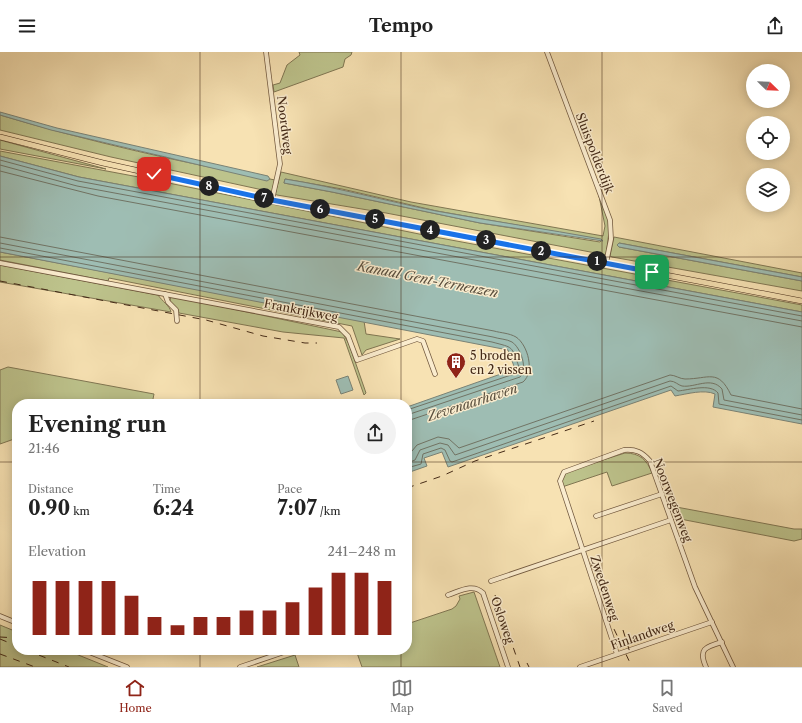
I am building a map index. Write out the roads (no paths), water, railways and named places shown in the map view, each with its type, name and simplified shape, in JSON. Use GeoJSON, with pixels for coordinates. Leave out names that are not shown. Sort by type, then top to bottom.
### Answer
{"type":"FeatureCollection","features":[{"type":"Feature","properties":{"kind":"main road"},"geometry":{"type":"LineString","coordinates":[[0,138],[103,163],[272,200],[802,301]]}},
{"type":"Feature","properties":{"kind":"street","name":"Noordweg"},"geometry":{"type":"LineString","coordinates":[[266,52],[280,164],[272,200]]}},
{"type":"Feature","properties":{"kind":"street","name":"Sluispolderdijk"},"geometry":{"type":"LineString","coordinates":[[547,52],[610,220],[611,239],[606,263]]}},
{"type":"Feature","properties":{"kind":"street","name":"Frankrijkweg"},"geometry":{"type":"LineString","coordinates":[[0,263],[339,327],[348,336],[357,360],[417,339],[423,341],[435,374]]}},
{"type":"Feature","properties":{"kind":"street"},"geometry":{"type":"LineString","coordinates":[[165,294],[168,302],[176,310],[177,321]]}},
{"type":"Feature","properties":{"kind":"street","name":"Noorwegenweg"},"geometry":{"type":"LineString","coordinates":[[583,550],[560,481],[564,472],[624,450],[634,450],[645,455],[650,461],[695,587],[733,667]]}},
{"type":"Feature","properties":{"kind":"street"},"geometry":{"type":"LineString","coordinates":[[596,516],[662,494]]}},
{"type":"Feature","properties":{"kind":"street","name":"Zwedenweg"},"geometry":{"type":"LineString","coordinates":[[491,581],[670,520]]}},
{"type":"Feature","properties":{"kind":"street","name":"Zwedenweg"},"geometry":{"type":"LineString","coordinates":[[583,550],[617,654]]}},
{"type":"Feature","properties":{"kind":"street","name":"Osloweg"},"geometry":{"type":"LineString","coordinates":[[448,595],[472,588],[478,589],[483,593],[508,667]]}},
{"type":"Feature","properties":{"kind":"street"},"geometry":{"type":"LineString","coordinates":[[0,616],[12,621]]}},
{"type":"Feature","properties":{"kind":"street","name":"Finlandweg"},"geometry":{"type":"LineString","coordinates":[[580,667],[712,622]]}},
{"type":"Feature","properties":{"kind":"street"},"geometry":{"type":"LineString","coordinates":[[706,667],[702,658],[703,651],[707,647],[722,642]]}},
{"type":"Feature","properties":{"kind":"street"},"geometry":{"type":"LineString","coordinates":[[97,655],[127,667]]}},
{"type":"Feature","properties":{"kind":"street"},"geometry":{"type":"LineString","coordinates":[[240,667],[275,655]]}},
{"type":"Feature","properties":{"kind":"water"},"geometry":{"type":"Polygon","coordinates":[[[0,112],[57,128],[268,176],[270,179],[267,181],[51,130],[0,115],[0,112]]]}},
{"type":"Feature","properties":{"kind":"water"},"geometry":{"type":"Polygon","coordinates":[[[0,156],[79,177],[802,312],[802,424],[713,407],[715,394],[695,392],[675,396],[671,390],[448,467],[442,452],[424,458],[427,466],[412,471],[412,405],[515,369],[508,350],[0,252],[0,156]]]}},
{"type":"Feature","properties":{"kind":"water"},"geometry":{"type":"Polygon","coordinates":[[[285,179],[436,211],[601,239],[603,241],[480,223],[284,183],[285,179]]]}},
{"type":"Feature","properties":{"kind":"water"},"geometry":{"type":"Polygon","coordinates":[[[619,243],[802,277],[802,281],[619,247],[617,245],[619,243]]]}},
{"type":"Feature","properties":{"kind":"water"},"geometry":{"type":"Polygon","coordinates":[[[348,376],[353,390],[341,394],[336,380],[348,376]]]}},
{"type":"Feature","properties":{"kind":"railway"},"geometry":{"type":"LineString","coordinates":[[0,281],[206,320],[263,336],[305,343],[317,343]]}},
{"type":"Feature","properties":{"kind":"railway"},"geometry":{"type":"LineString","coordinates":[[412,486],[442,476],[475,461],[594,421]]}},
{"type":"Feature","properties":{"kind":"railway"},"geometry":{"type":"LineString","coordinates":[[591,563],[614,629],[632,667]]}},
{"type":"Feature","properties":{"kind":"railway"},"geometry":{"type":"LineString","coordinates":[[495,595],[520,667]]}},
{"type":"Feature","properties":{"kind":"railway"},"geometry":{"type":"LineString","coordinates":[[623,630],[631,656]]}},
{"type":"Feature","properties":{"kind":"railway"},"geometry":{"type":"LineString","coordinates":[[0,637],[12,638]]}},
{"type":"Feature","properties":{"kind":"railway"},"geometry":{"type":"LineString","coordinates":[[0,639],[12,644]]}},
{"type":"Feature","properties":{"kind":"railway"},"geometry":{"type":"LineString","coordinates":[[0,654],[35,667]]}},
{"type":"Feature","properties":{"kind":"railway"},"geometry":{"type":"LineString","coordinates":[[39,655],[69,667]]}},
{"type":"Feature","properties":{"kind":"railway"},"geometry":{"type":"LineString","coordinates":[[527,663],[529,667]]}},
{"type":"Feature","properties":{"kind":"place","name":"5 broden en 2 vissen"},"geometry":{"type":"Point","coordinates":[456,379]}},
{"type":"Feature","properties":{"kind":"water label","name":"Kanaal Gent-Terneuzen"},"geometry":{"type":"Point","coordinates":[428,279]}},
{"type":"Feature","properties":{"kind":"water label","name":"Zevenaarhaven"},"geometry":{"type":"Point","coordinates":[472,402]}}]}
